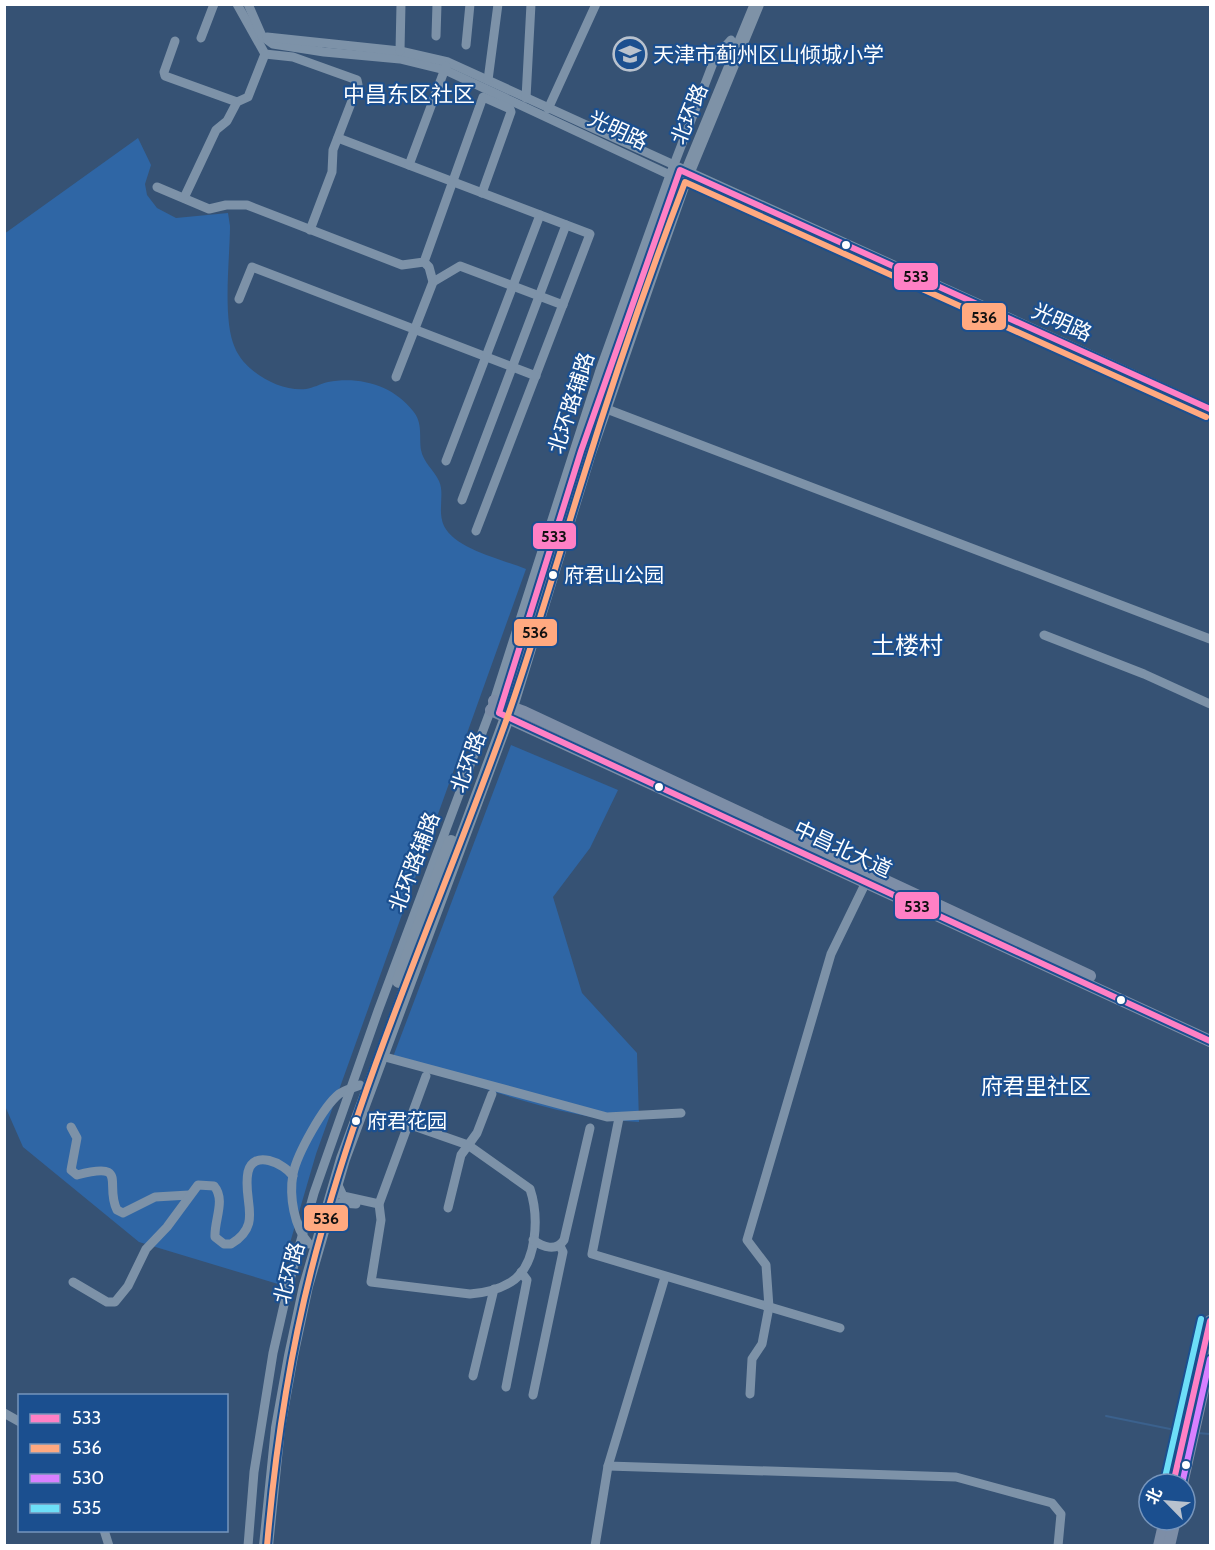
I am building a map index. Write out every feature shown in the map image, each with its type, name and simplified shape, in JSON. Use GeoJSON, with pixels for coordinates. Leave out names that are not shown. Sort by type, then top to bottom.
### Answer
{"type":"FeatureCollection","features":[{"type":"Feature","properties":{"kind":"highway","name":"北环路"},"geometry":{"type":"LineString","coordinates":[[258,1545],[264,1473],[280,1370],[305,1239],[355,1087],[501,709],[589,430],[679,174],[731,40],[748,4]]}},
{"type":"Feature","properties":{"kind":"highway","name":"北环路"},"geometry":{"type":"LineString","coordinates":[[266,1545],[278,1428],[291,1356],[306,1286],[336,1181],[604,408],[679,174],[757,4]]}},
{"type":"Feature","properties":{"kind":"main road","name":"中昌北大道"},"geometry":{"type":"LineString","coordinates":[[501,709],[1210,1032]]}},
{"type":"Feature","properties":{"kind":"main road","name":"中昌北大道"},"geometry":{"type":"LineString","coordinates":[[868,877],[1210,1041]]}},
{"type":"Feature","properties":{"kind":"main road"},"geometry":{"type":"LineString","coordinates":[[1184,1472],[1210,1321]]}},
{"type":"Feature","properties":{"kind":"main road"},"geometry":{"type":"LineString","coordinates":[[1191,1426],[1210,1359]]}},
{"type":"Feature","properties":{"kind":"main road"},"geometry":{"type":"LineString","coordinates":[[1177,1472],[1187,1445]]}},
{"type":"Feature","properties":{"kind":"street"},"geometry":{"type":"LineString","coordinates":[[201,38],[214,4]]}},
{"type":"Feature","properties":{"kind":"street"},"geometry":{"type":"LineString","coordinates":[[237,4],[265,54]]}},
{"type":"Feature","properties":{"kind":"street"},"geometry":{"type":"LineString","coordinates":[[248,4],[262,36]]}},
{"type":"Feature","properties":{"kind":"street"},"geometry":{"type":"LineString","coordinates":[[400,51],[401,4]]}},
{"type":"Feature","properties":{"kind":"street"},"geometry":{"type":"LineString","coordinates":[[435,36],[437,4]]}},
{"type":"Feature","properties":{"kind":"street"},"geometry":{"type":"LineString","coordinates":[[466,45],[470,4]]}},
{"type":"Feature","properties":{"kind":"street"},"geometry":{"type":"LineString","coordinates":[[488,80],[498,4]]}},
{"type":"Feature","properties":{"kind":"street"},"geometry":{"type":"LineString","coordinates":[[525,99],[531,4]]}},
{"type":"Feature","properties":{"kind":"street"},"geometry":{"type":"LineString","coordinates":[[548,109],[596,4]]}},
{"type":"Feature","properties":{"kind":"street","name":"光明路"},"geometry":{"type":"LineString","coordinates":[[262,36],[400,51],[488,80],[679,174],[1210,409]]}},
{"type":"Feature","properties":{"kind":"street","name":"光明路"},"geometry":{"type":"LineString","coordinates":[[262,36],[273,44],[294,48],[400,58],[446,66],[1210,417]]}},
{"type":"Feature","properties":{"kind":"street"},"geometry":{"type":"LineString","coordinates":[[176,41],[164,72],[165,76],[237,102]]}},
{"type":"Feature","properties":{"kind":"street"},"geometry":{"type":"LineString","coordinates":[[184,198],[216,129],[227,121],[237,102],[248,97],[265,54]]}},
{"type":"Feature","properties":{"kind":"street"},"geometry":{"type":"LineString","coordinates":[[265,54],[293,57],[357,80],[358,85],[333,150],[332,172],[310,230]]}},
{"type":"Feature","properties":{"kind":"street"},"geometry":{"type":"LineString","coordinates":[[409,165],[446,66]]}},
{"type":"Feature","properties":{"kind":"street"},"geometry":{"type":"LineString","coordinates":[[424,261],[483,97],[510,109],[511,112],[482,193]]}},
{"type":"Feature","properties":{"kind":"street"},"geometry":{"type":"LineString","coordinates":[[338,138],[590,234],[477,531]]}},
{"type":"Feature","properties":{"kind":"street"},"geometry":{"type":"LineString","coordinates":[[157,187],[209,209],[226,205],[247,205],[402,265],[424,261]]}},
{"type":"Feature","properties":{"kind":"street"},"geometry":{"type":"LineString","coordinates":[[446,461],[540,215]]}},
{"type":"Feature","properties":{"kind":"street"},"geometry":{"type":"LineString","coordinates":[[462,500],[566,225]]}},
{"type":"Feature","properties":{"kind":"street"},"geometry":{"type":"LineString","coordinates":[[396,377],[433,282],[429,267],[424,261]]}},
{"type":"Feature","properties":{"kind":"street"},"geometry":{"type":"LineString","coordinates":[[433,282],[460,266],[563,305]]}},
{"type":"Feature","properties":{"kind":"street"},"geometry":{"type":"LineString","coordinates":[[239,299],[252,267],[536,376]]}},
{"type":"Feature","properties":{"kind":"street"},"geometry":{"type":"LineString","coordinates":[[604,408],[1210,639]]}},
{"type":"Feature","properties":{"kind":"street"},"geometry":{"type":"LineString","coordinates":[[1044,635],[1144,674],[1210,704]]}},
{"type":"Feature","properties":{"kind":"street"},"geometry":{"type":"LineString","coordinates":[[750,1394],[752,1359],[762,1344],[769,1307],[766,1265],[747,1240],[831,954],[868,877]]}},
{"type":"Feature","properties":{"kind":"street"},"geometry":{"type":"LineString","coordinates":[[385,1057],[592,1114],[619,1118],[681,1113]]}},
{"type":"Feature","properties":{"kind":"street"},"geometry":{"type":"LineString","coordinates":[[408,1124],[468,1145],[530,1189],[536,1217],[533,1240],[520,1272],[512,1281],[494,1289],[470,1294],[371,1282],[381,1220],[379,1207],[408,1124],[426,1076]]}},
{"type":"Feature","properties":{"kind":"street"},"geometry":{"type":"LineString","coordinates":[[248,1545],[254,1472],[273,1353],[305,1239],[296,1220],[292,1176],[331,1102],[355,1087]]}},
{"type":"Feature","properties":{"kind":"street"},"geometry":{"type":"LineString","coordinates":[[447,1208],[461,1155],[477,1133],[492,1094]]}},
{"type":"Feature","properties":{"kind":"street"},"geometry":{"type":"LineString","coordinates":[[619,1118],[592,1254],[840,1328]]}},
{"type":"Feature","properties":{"kind":"street"},"geometry":{"type":"LineString","coordinates":[[71,1127],[77,1138],[71,1170],[77,1175],[99,1169],[107,1172],[115,1188],[117,1210],[123,1213],[155,1197],[189,1195]]}},
{"type":"Feature","properties":{"kind":"street"},"geometry":{"type":"LineString","coordinates":[[533,1240],[540,1245],[553,1248],[560,1246],[564,1240],[590,1128]]}},
{"type":"Feature","properties":{"kind":"street"},"geometry":{"type":"LineString","coordinates":[[73,1282],[107,1302],[115,1302],[128,1286],[146,1249],[178,1214],[198,1185],[214,1186],[220,1198],[215,1237],[224,1244],[231,1244],[240,1239],[247,1230],[251,1213],[248,1184],[250,1167],[262,1159],[286,1167],[296,1165]]}},
{"type":"Feature","properties":{"kind":"street"},"geometry":{"type":"LineString","coordinates":[[286,1167],[292,1176]]}},
{"type":"Feature","properties":{"kind":"street"},"geometry":{"type":"LineString","coordinates":[[336,1181],[343,1196],[379,1207]]}},
{"type":"Feature","properties":{"kind":"street"},"geometry":{"type":"LineString","coordinates":[[328,1210],[341,1203],[379,1207]]}},
{"type":"Feature","properties":{"kind":"street"},"geometry":{"type":"LineString","coordinates":[[533,1395],[563,1252],[560,1246]]}},
{"type":"Feature","properties":{"kind":"street"},"geometry":{"type":"LineString","coordinates":[[506,1387],[527,1280],[520,1272]]}},
{"type":"Feature","properties":{"kind":"street"},"geometry":{"type":"LineString","coordinates":[[595,1545],[608,1466],[665,1277]]}},
{"type":"Feature","properties":{"kind":"street"},"geometry":{"type":"LineString","coordinates":[[473,1376],[494,1289]]}},
{"type":"Feature","properties":{"kind":"street"},"geometry":{"type":"LineString","coordinates":[[4,1413],[18,1421]]}},
{"type":"Feature","properties":{"kind":"street"},"geometry":{"type":"LineString","coordinates":[[608,1466],[956,1477],[1052,1503],[1061,1514],[1058,1545]]}},
{"type":"Feature","properties":{"kind":"shaded area","name":"府君山公园"},"geometry":{"type":"Polygon","coordinates":[[[138,138],[151,165],[145,184],[147,195],[157,208],[176,218],[228,213],[230,226],[229,322],[235,348],[247,365],[264,379],[285,387],[306,389],[328,382],[352,380],[375,384],[396,395],[413,411],[418,420],[422,454],[441,486],[444,526],[458,541],[469,547],[526,569],[316,1154],[278,1284],[139,1242],[23,1147],[5,1106],[4,234],[138,138]]]}},
{"type":"Feature","properties":{"kind":"shaded area"},"geometry":{"type":"Polygon","coordinates":[[[511,745],[618,790],[590,848],[553,897],[582,993],[637,1053],[639,1122],[607,1119],[545,1107],[393,1057],[511,745]]]}},
{"type":"Feature","properties":{"kind":"waterway"},"geometry":{"type":"LineString","coordinates":[[1106,1416],[1180,1431]]}},
{"type":"Feature","properties":{"kind":"waterway"},"geometry":{"type":"LineString","coordinates":[[1197,1433],[1210,1434]]}},
{"type":"Feature","properties":{"kind":"transit line","name":"533"},"geometry":{"type":"LineString","coordinates":[[1210,409],[680,170],[581,451],[499,713],[1210,1041]]}},
{"type":"Feature","properties":{"kind":"transit line","name":"536"},"geometry":{"type":"LineString","coordinates":[[267,1546],[286,1388],[311,1272],[340,1169],[385,1040],[506,721],[618,368],[685,182],[1206,417]]}},
{"type":"Feature","properties":{"kind":"transit line","name":"535"},"geometry":{"type":"LineString","coordinates":[[1166,1472],[1201,1319]]}},
{"type":"Feature","properties":{"kind":"transit line","name":"533"},"geometry":{"type":"LineString","coordinates":[[1176,1472],[1210,1321]]}},
{"type":"Feature","properties":{"kind":"transit line","name":"530"},"geometry":{"type":"LineString","coordinates":[[1185,1472],[1210,1359]]}},
{"type":"Feature","properties":{"kind":"place","name":"天津市蓟州区山倾城小学"},"geometry":{"type":"Point","coordinates":[630,54]}},
{"type":"Feature","properties":{"kind":"place","name":"府君山公园"},"geometry":{"type":"Point","coordinates":[553,575]}},
{"type":"Feature","properties":{"kind":"place","name":"府君花园"},"geometry":{"type":"Point","coordinates":[356,1121]}},
{"type":"Feature","properties":{"kind":"district","name":"中昌东区社区"},"geometry":{"type":"Point","coordinates":[409,94]}},
{"type":"Feature","properties":{"kind":"district","name":"土楼村"},"geometry":{"type":"Point","coordinates":[907,645]}},
{"type":"Feature","properties":{"kind":"district","name":"府君里社区"},"geometry":{"type":"Point","coordinates":[1036,1086]}}]}
